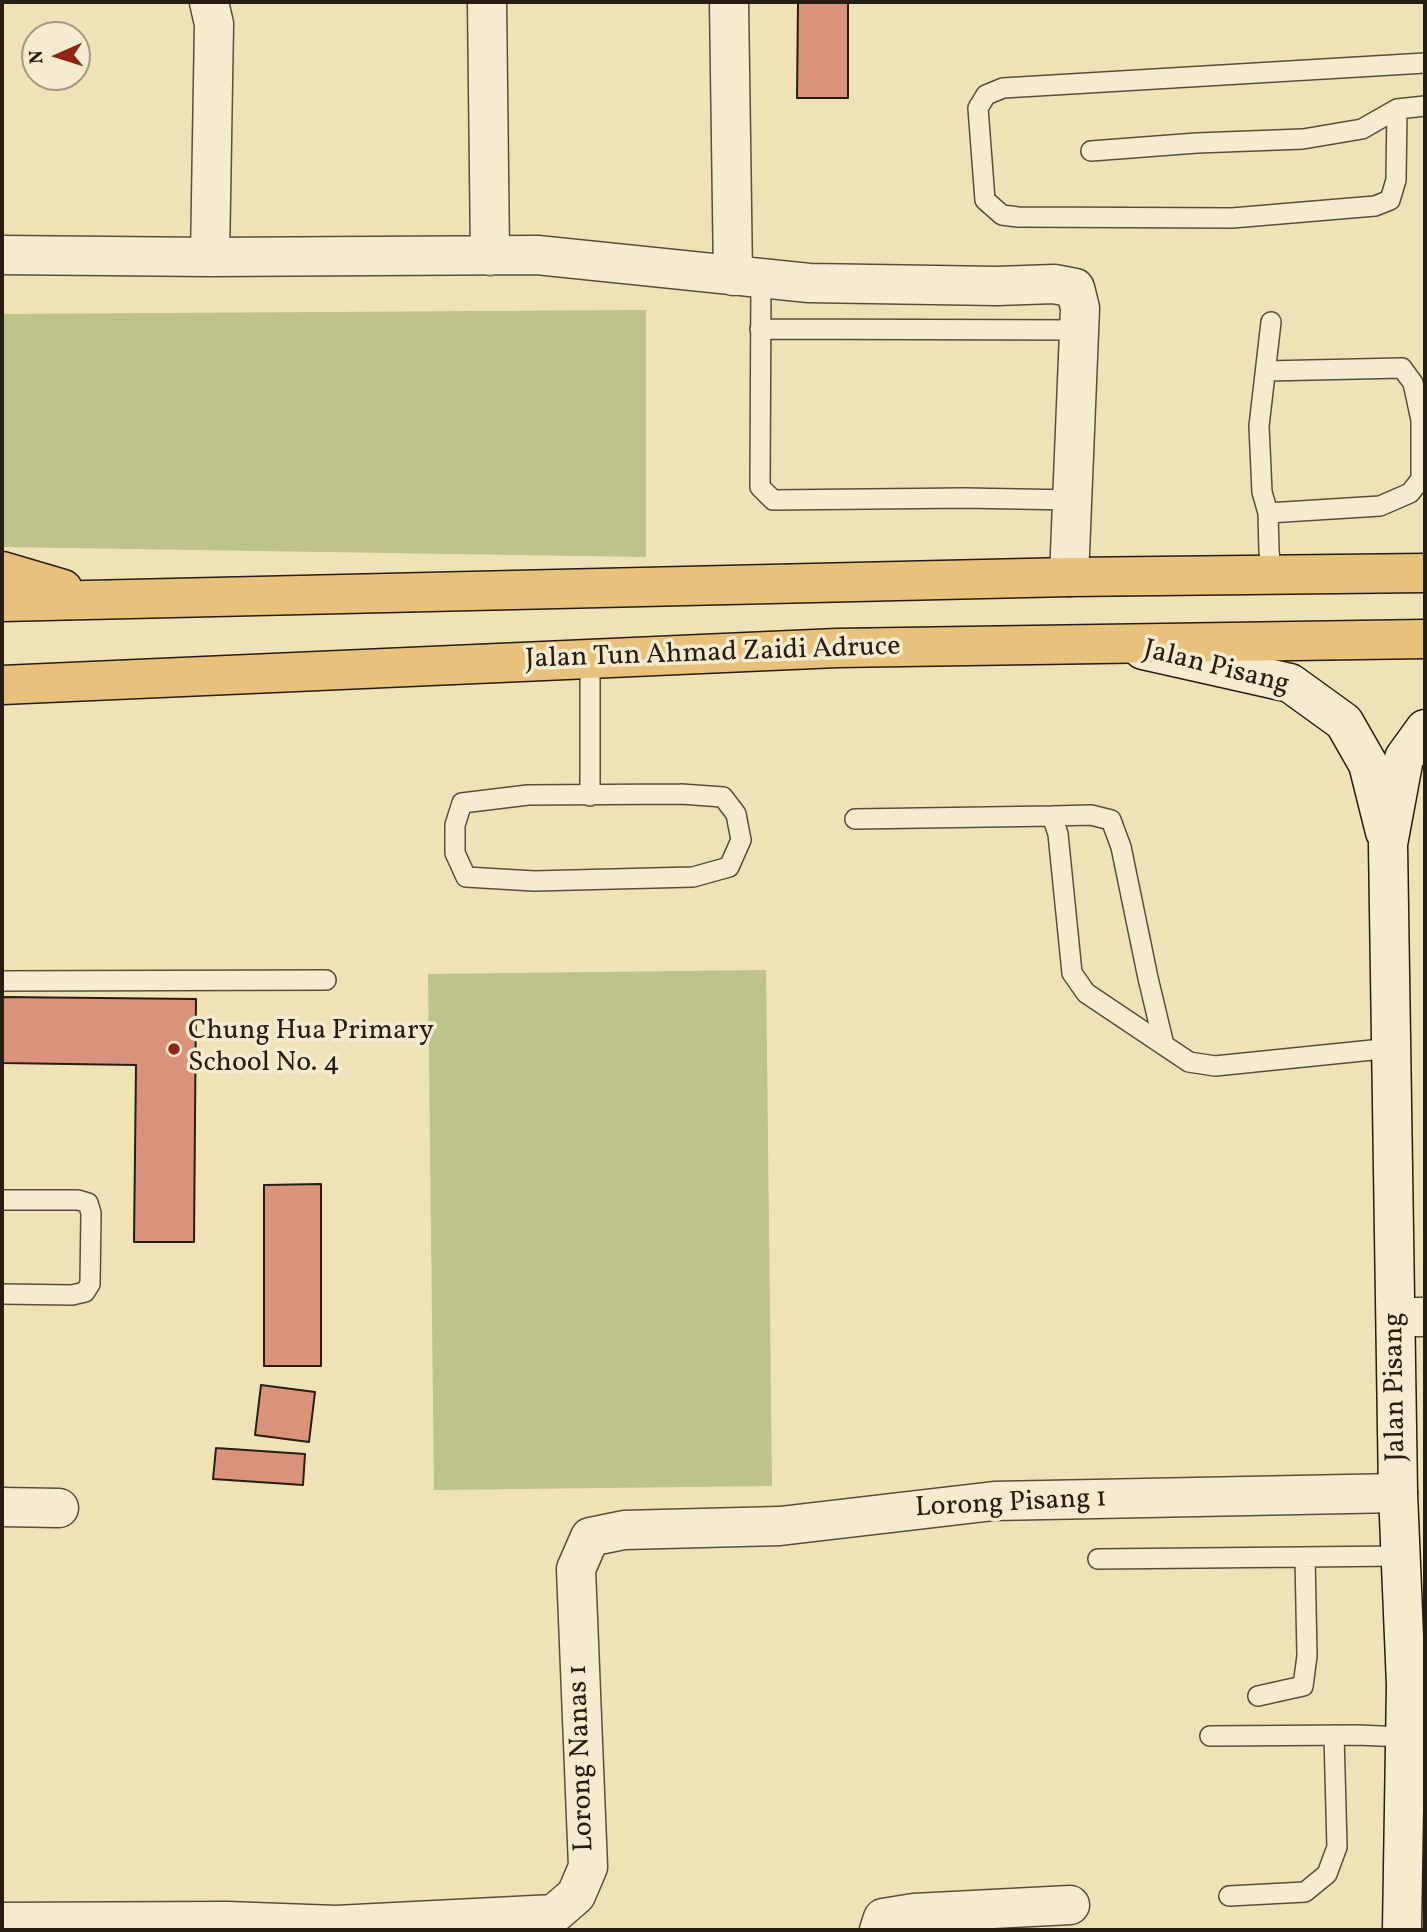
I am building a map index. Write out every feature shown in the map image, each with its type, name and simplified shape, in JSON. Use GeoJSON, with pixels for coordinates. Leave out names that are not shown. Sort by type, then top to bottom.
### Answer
{"type":"FeatureCollection","features":[{"type":"Feature","properties":{"kind":"main road"},"geometry":{"type":"LineString","coordinates":[[2,571],[96,599]]}},
{"type":"Feature","properties":{"kind":"main road"},"geometry":{"type":"LineString","coordinates":[[2,602],[1069,577],[1425,573]]}},
{"type":"Feature","properties":{"kind":"main road","name":"Jalan Tun Ahmad Zaidi Adruce"},"geometry":{"type":"LineString","coordinates":[[9,690],[837,648],[1425,639]]}},
{"type":"Feature","properties":{"kind":"street"},"geometry":{"type":"LineString","coordinates":[[209,2],[214,24],[210,257]]}},
{"type":"Feature","properties":{"kind":"street"},"geometry":{"type":"LineString","coordinates":[[487,2],[490,256]]}},
{"type":"Feature","properties":{"kind":"street"},"geometry":{"type":"LineString","coordinates":[[729,2],[747,277]]}},
{"type":"Feature","properties":{"kind":"street"},"geometry":{"type":"LineString","coordinates":[[2,255],[537,255],[809,283],[1054,285],[1075,288],[1080,308],[1069,577]]}},
{"type":"Feature","properties":{"kind":"street","name":"Jalan Pisang"},"geometry":{"type":"LineString","coordinates":[[1116,644],[1290,683],[1344,722],[1368,764],[1388,844]]}},
{"type":"Feature","properties":{"kind":"street","name":"Jalan Pisang"},"geometry":{"type":"LineString","coordinates":[[1402,1930],[1404,1737],[1415,1685],[1401,1556],[1398,1493],[1411,1317],[1392,1048],[1388,844],[1404,758],[1425,729]]}},
{"type":"Feature","properties":{"kind":"street","name":"Lorong Pisang 1"},"geometry":{"type":"LineString","coordinates":[[624,1530],[780,1526],[994,1501],[1398,1493]]}},
{"type":"Feature","properties":{"kind":"street"},"geometry":{"type":"LineString","coordinates":[[2,1507],[59,1508]]}},
{"type":"Feature","properties":{"kind":"street","name":"Lorong Nanas 1"},"geometry":{"type":"LineString","coordinates":[[2,1922],[227,1921],[336,1927],[554,1914],[576,1895],[588,1867],[576,1569],[590,1537],[624,1530]]}},
{"type":"Feature","properties":{"kind":"street"},"geometry":{"type":"LineString","coordinates":[[879,1930],[883,1918],[914,1913],[1070,1905]]}},
{"type":"Feature","properties":{"kind":"lane"},"geometry":{"type":"LineString","coordinates":[[1397,109],[1396,180],[1390,200],[1376,206],[1232,218],[1018,217],[1002,215],[985,200],[978,108],[986,95],[1003,88],[1425,63]]}},
{"type":"Feature","properties":{"kind":"lane"},"geometry":{"type":"LineString","coordinates":[[1091,151],[1303,139],[1362,128],[1397,109],[1425,106]]}},
{"type":"Feature","properties":{"kind":"lane"},"geometry":{"type":"LineString","coordinates":[[747,277],[760,329],[760,487],[773,500],[1073,500]]}},
{"type":"Feature","properties":{"kind":"lane"},"geometry":{"type":"LineString","coordinates":[[1271,322],[1259,426],[1262,492],[1268,513],[1272,576]]}},
{"type":"Feature","properties":{"kind":"lane"},"geometry":{"type":"LineString","coordinates":[[760,329],[1078,330]]}},
{"type":"Feature","properties":{"kind":"lane"},"geometry":{"type":"LineString","coordinates":[[1266,371],[1402,368],[1413,383],[1421,420],[1421,479],[1410,492],[1380,506],[1268,513]]}},
{"type":"Feature","properties":{"kind":"lane"},"geometry":{"type":"LineString","coordinates":[[590,660],[590,796]]}},
{"type":"Feature","properties":{"kind":"lane"},"geometry":{"type":"LineString","coordinates":[[681,794],[723,797],[736,814],[741,840],[729,867],[693,877],[534,881],[466,877],[455,853],[455,825],[462,803],[528,795],[590,796],[681,794]]}},
{"type":"Feature","properties":{"kind":"lane"},"geometry":{"type":"LineString","coordinates":[[855,819],[1091,815],[1111,820],[1121,847],[1164,1045]]}},
{"type":"Feature","properties":{"kind":"lane"},"geometry":{"type":"LineString","coordinates":[[1052,816],[1058,834],[1072,974],[1086,993],[1189,1062],[1215,1066],[1392,1048]]}},
{"type":"Feature","properties":{"kind":"lane"},"geometry":{"type":"LineString","coordinates":[[2,981],[326,980]]}},
{"type":"Feature","properties":{"kind":"lane"},"geometry":{"type":"LineString","coordinates":[[2,1200],[78,1200],[88,1203],[91,1213],[90,1284],[85,1292],[72,1295],[2,1294]]}},
{"type":"Feature","properties":{"kind":"lane"},"geometry":{"type":"LineString","coordinates":[[1098,1559],[1401,1556]]}},
{"type":"Feature","properties":{"kind":"lane"},"geometry":{"type":"LineString","coordinates":[[1258,1696],[1303,1686],[1307,1656],[1305,1557]]}},
{"type":"Feature","properties":{"kind":"lane"},"geometry":{"type":"LineString","coordinates":[[1229,1896],[1305,1892],[1327,1874],[1337,1847],[1334,1735]]}},
{"type":"Feature","properties":{"kind":"lane"},"geometry":{"type":"LineString","coordinates":[[1210,1736],[1404,1737]]}},
{"type":"Feature","properties":{"kind":"green space"},"geometry":{"type":"Polygon","coordinates":[[[646,310],[646,557],[2,547],[2,314],[646,310]]]}},
{"type":"Feature","properties":{"kind":"green space"},"geometry":{"type":"Polygon","coordinates":[[[766,970],[772,1486],[434,1490],[428,974],[766,970]]]}},
{"type":"Feature","properties":{"kind":"building"},"geometry":{"type":"Polygon","coordinates":[[[798,2],[848,2],[848,98],[797,98],[798,2]]]}},
{"type":"Feature","properties":{"kind":"building"},"geometry":{"type":"Polygon","coordinates":[[[2,997],[196,999],[194,1242],[134,1242],[136,1065],[2,1063],[2,997]]]}},
{"type":"Feature","properties":{"kind":"building"},"geometry":{"type":"Polygon","coordinates":[[[321,1184],[321,1366],[264,1366],[264,1185],[321,1184]]]}},
{"type":"Feature","properties":{"kind":"building"},"geometry":{"type":"Polygon","coordinates":[[[261,1385],[315,1392],[309,1442],[255,1435],[261,1385]]]}},
{"type":"Feature","properties":{"kind":"building"},"geometry":{"type":"Polygon","coordinates":[[[216,1448],[305,1454],[303,1485],[213,1479],[216,1448]]]}},
{"type":"Feature","properties":{"kind":"place","name":"Chung Hua Primary School No. 4"},"geometry":{"type":"Point","coordinates":[174,1049]}}]}
